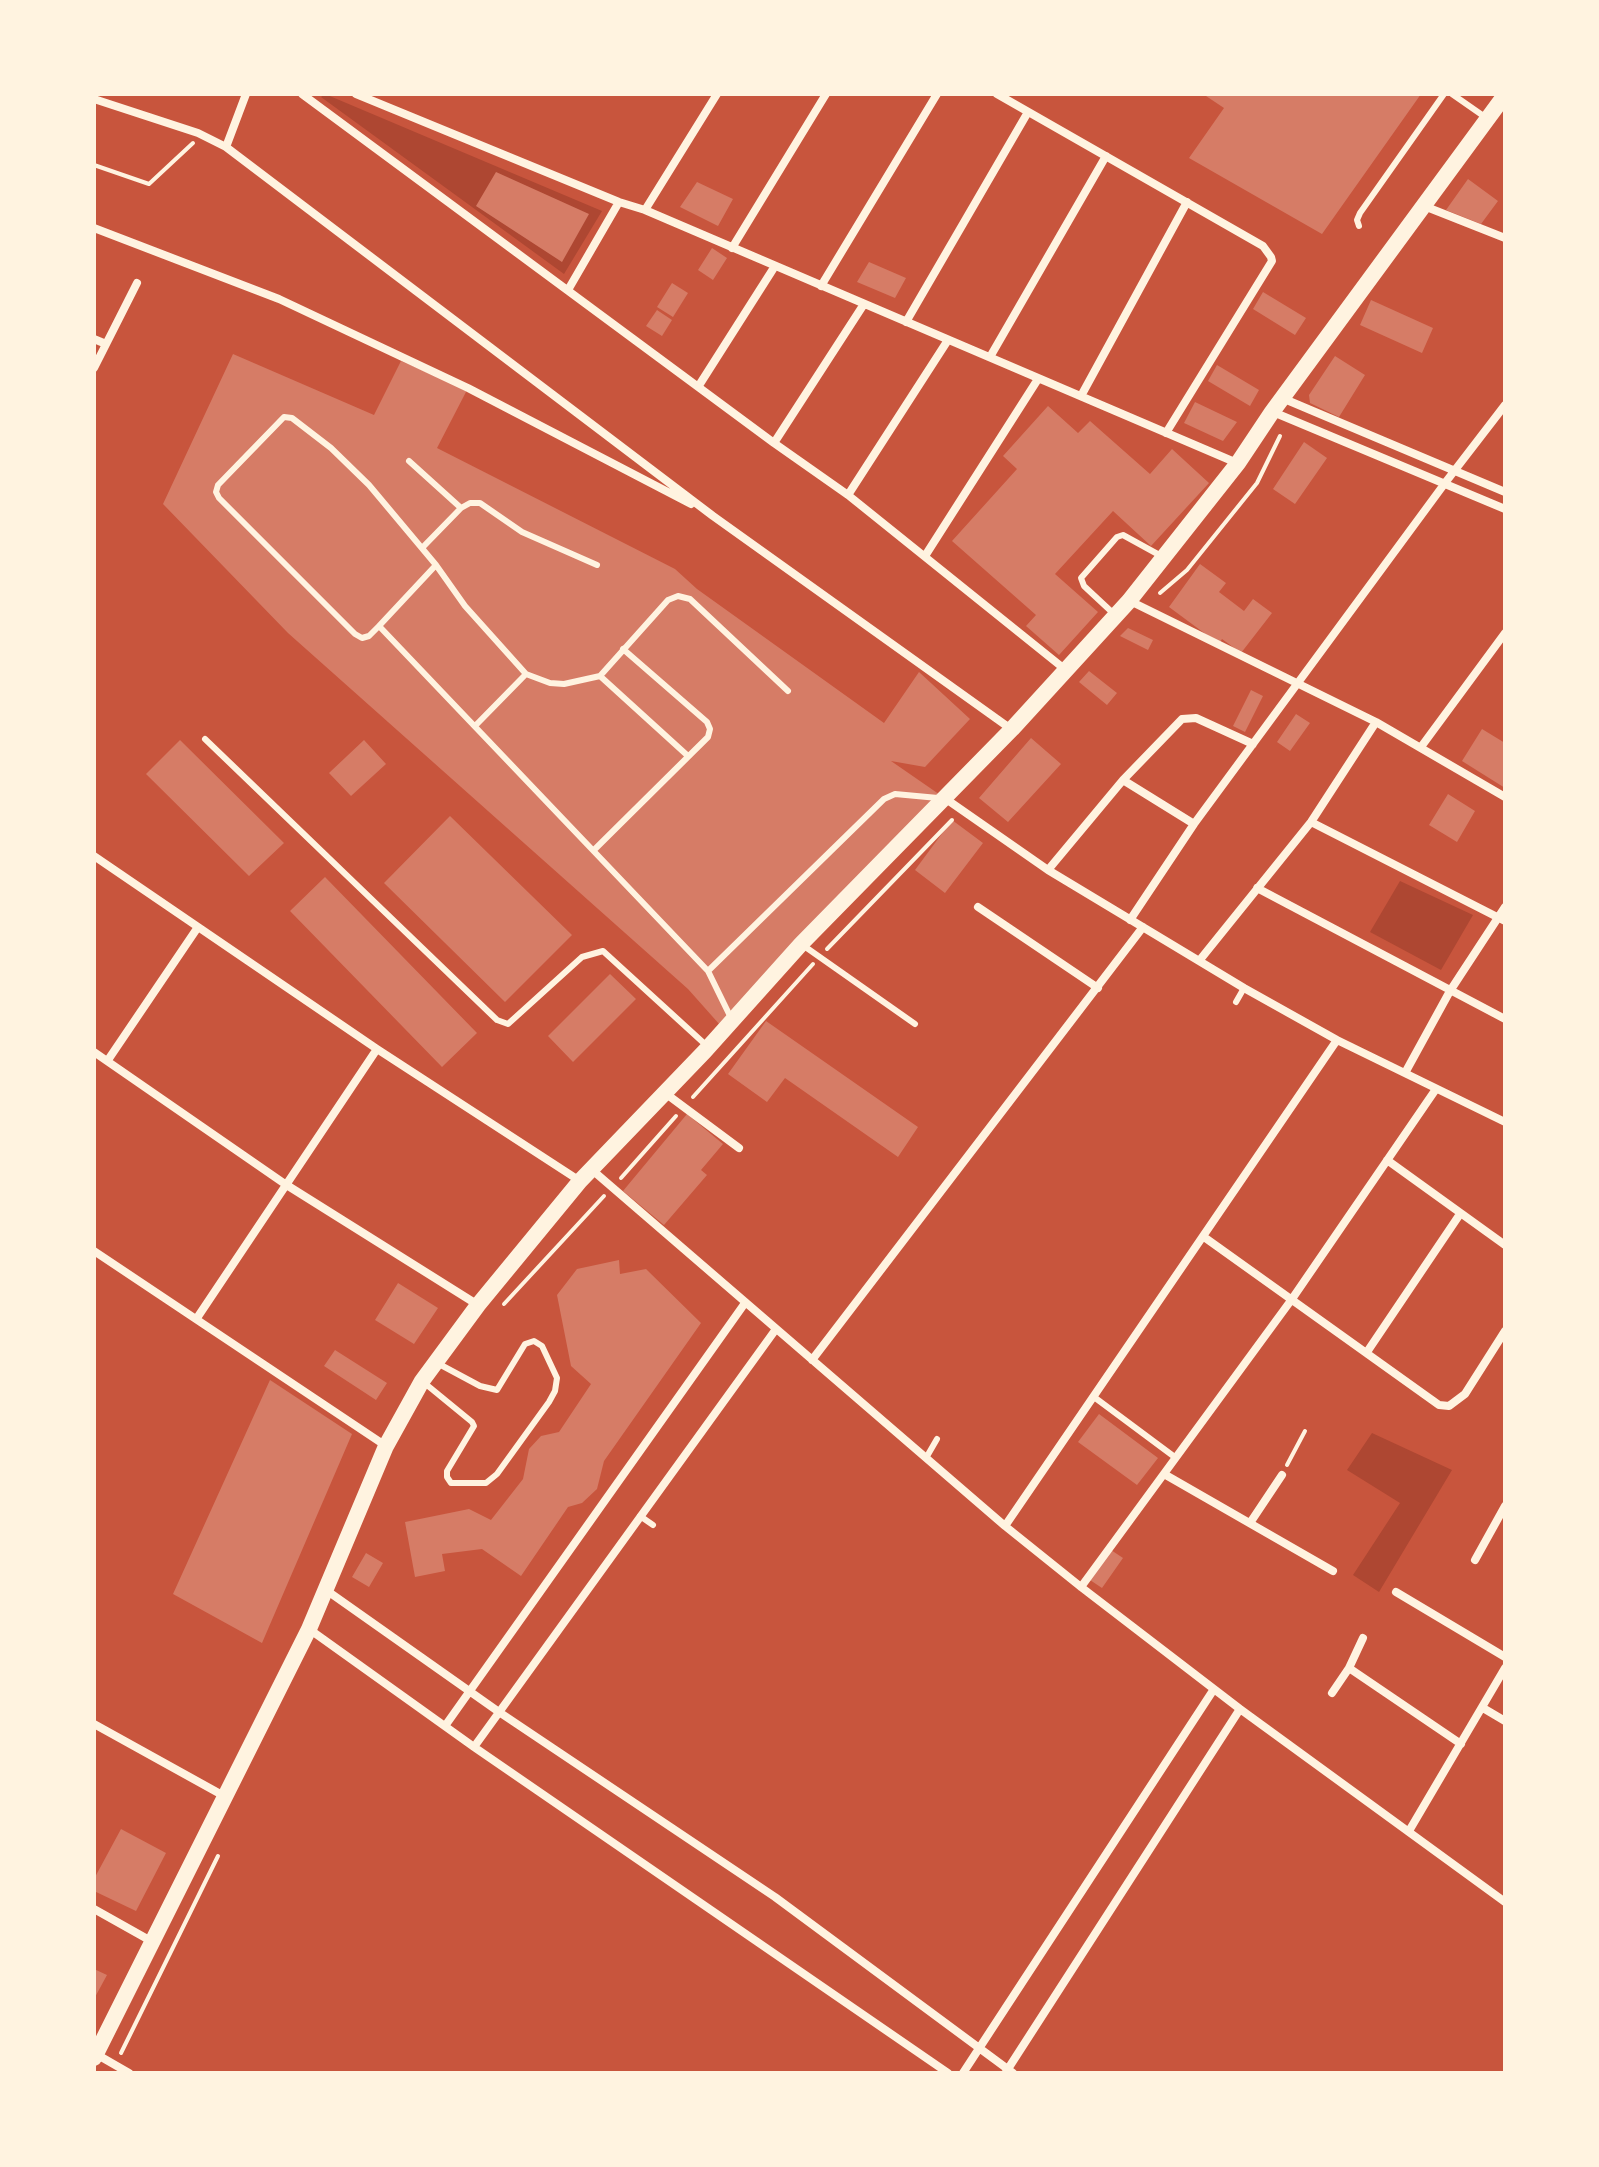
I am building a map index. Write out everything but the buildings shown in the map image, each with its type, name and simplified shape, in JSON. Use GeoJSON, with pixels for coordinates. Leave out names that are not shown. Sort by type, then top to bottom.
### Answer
{"type":"FeatureCollection","features":[{"type":"Feature","properties":{"kind":"main road"},"geometry":{"type":"LineString","coordinates":[[95,2056],[309,1629],[386,1446],[422,1381],[478,1305],[585,1175],[708,1047],[801,944],[946,799],[1116,615],[1136,604],[1163,557],[1281,409],[1505,95]]}},
{"type":"Feature","properties":{"kind":"street"},"geometry":{"type":"LineString","coordinates":[[226,147],[246,94]]}},
{"type":"Feature","properties":{"kind":"street"},"geometry":{"type":"LineString","coordinates":[[302,94],[848,495],[1067,671]]}},
{"type":"Feature","properties":{"kind":"street"},"geometry":{"type":"LineString","coordinates":[[356,94],[645,210],[1238,463]]}},
{"type":"Feature","properties":{"kind":"street"},"geometry":{"type":"LineString","coordinates":[[645,210],[717,94]]}},
{"type":"Feature","properties":{"kind":"street"},"geometry":{"type":"LineString","coordinates":[[732,248],[826,94]]}},
{"type":"Feature","properties":{"kind":"street"},"geometry":{"type":"LineString","coordinates":[[821,286],[937,94]]}},
{"type":"Feature","properties":{"kind":"street"},"geometry":{"type":"LineString","coordinates":[[997,94],[1269,252],[1272,261],[1166,433]]}},
{"type":"Feature","properties":{"kind":"street"},"geometry":{"type":"LineString","coordinates":[[94,99],[198,133],[226,147],[713,516],[1012,729]]}},
{"type":"Feature","properties":{"kind":"street"},"geometry":{"type":"LineString","coordinates":[[906,322],[1028,112]]}},
{"type":"Feature","properties":{"kind":"street"},"geometry":{"type":"LineString","coordinates":[[990,357],[1106,156]]}},
{"type":"Feature","properties":{"kind":"street"},"geometry":{"type":"LineString","coordinates":[[568,290],[619,202]]}},
{"type":"Feature","properties":{"kind":"street"},"geometry":{"type":"LineString","coordinates":[[1081,396],[1187,202]]}},
{"type":"Feature","properties":{"kind":"street"},"geometry":{"type":"LineString","coordinates":[[1424,206],[1505,238]]}},
{"type":"Feature","properties":{"kind":"street"},"geometry":{"type":"LineString","coordinates":[[94,228],[279,299],[468,388],[713,516]]}},
{"type":"Feature","properties":{"kind":"street"},"geometry":{"type":"LineString","coordinates":[[698,387],[775,266]]}},
{"type":"Feature","properties":{"kind":"street"},"geometry":{"type":"LineString","coordinates":[[94,368],[137,283]]}},
{"type":"Feature","properties":{"kind":"street"},"geometry":{"type":"LineString","coordinates":[[774,443],[864,304]]}},
{"type":"Feature","properties":{"kind":"street"},"geometry":{"type":"LineString","coordinates":[[94,339],[106,344]]}},
{"type":"Feature","properties":{"kind":"street"},"geometry":{"type":"LineString","coordinates":[[848,495],[948,340]]}},
{"type":"Feature","properties":{"kind":"street"},"geometry":{"type":"LineString","coordinates":[[925,556],[1038,379]]}},
{"type":"Feature","properties":{"kind":"street"},"geometry":{"type":"LineString","coordinates":[[1130,920],[1194,824],[1505,405]]}},
{"type":"Feature","properties":{"kind":"street"},"geometry":{"type":"LineString","coordinates":[[1281,409],[1505,492]]}},
{"type":"Feature","properties":{"kind":"street"},"geometry":{"type":"LineString","coordinates":[[1281,409],[1505,509]]}},
{"type":"Feature","properties":{"kind":"street"},"geometry":{"type":"LineString","coordinates":[[1136,604],[1376,722],[1505,797]]}},
{"type":"Feature","properties":{"kind":"street"},"geometry":{"type":"LineString","coordinates":[[1421,747],[1505,633]]}},
{"type":"Feature","properties":{"kind":"street"},"geometry":{"type":"LineString","coordinates":[[1048,870],[1123,780],[1182,719],[1196,718],[1253,744]]}},
{"type":"Feature","properties":{"kind":"street"},"geometry":{"type":"LineString","coordinates":[[1199,961],[1311,822],[1376,722]]}},
{"type":"Feature","properties":{"kind":"street"},"geometry":{"type":"LineString","coordinates":[[1123,780],[1194,824]]}},
{"type":"Feature","properties":{"kind":"street"},"geometry":{"type":"LineString","coordinates":[[946,799],[1048,870],[1244,988],[1337,1040],[1505,1122]]}},
{"type":"Feature","properties":{"kind":"street"},"geometry":{"type":"LineString","coordinates":[[1311,822],[1502,920]]}},
{"type":"Feature","properties":{"kind":"street"},"geometry":{"type":"LineString","coordinates":[[94,856],[377,1049],[585,1175],[612,1187],[1005,1526],[1081,1587],[1240,1709],[1505,1902]]}},
{"type":"Feature","properties":{"kind":"street"},"geometry":{"type":"LineString","coordinates":[[1257,888],[1505,1019]]}},
{"type":"Feature","properties":{"kind":"street"},"geometry":{"type":"LineString","coordinates":[[978,907],[1098,988]]}},
{"type":"Feature","properties":{"kind":"street"},"geometry":{"type":"LineString","coordinates":[[1405,1073],[1450,991],[1502,920],[1505,907]]}},
{"type":"Feature","properties":{"kind":"street"},"geometry":{"type":"LineString","coordinates":[[108,1060],[198,927]]}},
{"type":"Feature","properties":{"kind":"street"},"geometry":{"type":"LineString","coordinates":[[812,1360],[1143,927]]}},
{"type":"Feature","properties":{"kind":"street"},"geometry":{"type":"LineString","coordinates":[[1005,1526],[1337,1040]]}},
{"type":"Feature","properties":{"kind":"street"},"geometry":{"type":"LineString","coordinates":[[197,1318],[377,1049]]}},
{"type":"Feature","properties":{"kind":"street"},"geometry":{"type":"LineString","coordinates":[[94,1052],[285,1184],[478,1305]]}},
{"type":"Feature","properties":{"kind":"street"},"geometry":{"type":"LineString","coordinates":[[1081,1587],[1292,1299],[1436,1089]]}},
{"type":"Feature","properties":{"kind":"street"},"geometry":{"type":"LineString","coordinates":[[664,1093],[739,1148]]}},
{"type":"Feature","properties":{"kind":"street"},"geometry":{"type":"LineString","coordinates":[[1387,1160],[1505,1245]]}},
{"type":"Feature","properties":{"kind":"street"},"geometry":{"type":"LineString","coordinates":[[1367,1352],[1460,1214]]}},
{"type":"Feature","properties":{"kind":"street"},"geometry":{"type":"LineString","coordinates":[[1204,1237],[1439,1405],[1449,1406],[1465,1394],[1505,1331]]}},
{"type":"Feature","properties":{"kind":"street"},"geometry":{"type":"LineString","coordinates":[[94,1251],[386,1446]]}},
{"type":"Feature","properties":{"kind":"street"},"geometry":{"type":"LineString","coordinates":[[445,1726],[745,1303]]}},
{"type":"Feature","properties":{"kind":"street"},"geometry":{"type":"LineString","coordinates":[[474,1747],[776,1329]]}},
{"type":"Feature","properties":{"kind":"street"},"geometry":{"type":"LineString","coordinates":[[1164,1474],[1333,1571]]}},
{"type":"Feature","properties":{"kind":"street"},"geometry":{"type":"LineString","coordinates":[[1250,1523],[1282,1475]]}},
{"type":"Feature","properties":{"kind":"street"},"geometry":{"type":"LineString","coordinates":[[1475,1560],[1505,1506]]}},
{"type":"Feature","properties":{"kind":"street"},"geometry":{"type":"LineString","coordinates":[[325,1590],[499,1712],[775,1897],[1008,2072],[1240,1709]]}},
{"type":"Feature","properties":{"kind":"street"},"geometry":{"type":"LineString","coordinates":[[1396,1592],[1505,1657]]}},
{"type":"Feature","properties":{"kind":"street"},"geometry":{"type":"LineString","coordinates":[[309,1629],[474,1747],[948,2073]]}},
{"type":"Feature","properties":{"kind":"street"},"geometry":{"type":"LineString","coordinates":[[1332,1693],[1349,1668],[1363,1638]]}},
{"type":"Feature","properties":{"kind":"street"},"geometry":{"type":"LineString","coordinates":[[1349,1668],[1461,1744]]}},
{"type":"Feature","properties":{"kind":"street"},"geometry":{"type":"LineString","coordinates":[[1409,1831],[1505,1668]]}},
{"type":"Feature","properties":{"kind":"street"},"geometry":{"type":"LineString","coordinates":[[963,2073],[1214,1689]]}},
{"type":"Feature","properties":{"kind":"street"},"geometry":{"type":"LineString","coordinates":[[1483,1708],[1505,1721]]}},
{"type":"Feature","properties":{"kind":"street"},"geometry":{"type":"LineString","coordinates":[[94,1724],[224,1796]]}},
{"type":"Feature","properties":{"kind":"street"},"geometry":{"type":"LineString","coordinates":[[94,1909],[151,1941]]}},
{"type":"Feature","properties":{"kind":"street"},"geometry":{"type":"LineString","coordinates":[[95,2056],[129,2073]]}},
{"type":"Feature","properties":{"kind":"lane"},"geometry":{"type":"LineString","coordinates":[[1359,226],[1357,220],[1360,213],[1444,94]]}},
{"type":"Feature","properties":{"kind":"lane"},"geometry":{"type":"LineString","coordinates":[[1452,94],[1487,119]]}},
{"type":"Feature","properties":{"kind":"lane"},"geometry":{"type":"LineString","coordinates":[[436,565],[369,636],[362,638],[219,498],[216,492],[218,485],[276,423],[284,417],[292,418],[331,448],[369,485],[436,565],[465,606],[526,674],[550,683],[564,684],[600,676],[668,600],[678,596],[690,599],[788,691]]}},
{"type":"Feature","properties":{"kind":"lane"},"geometry":{"type":"LineString","coordinates":[[409,461],[461,508]]}},
{"type":"Feature","properties":{"kind":"lane"},"geometry":{"type":"LineString","coordinates":[[422,548],[461,508],[470,503],[480,503],[522,532],[597,565]]}},
{"type":"Feature","properties":{"kind":"lane"},"geometry":{"type":"LineString","coordinates":[[1116,615],[1084,586],[1081,578],[1117,537],[1123,535],[1163,557]]}},
{"type":"Feature","properties":{"kind":"lane"},"geometry":{"type":"LineString","coordinates":[[379,626],[708,971],[732,1020]]}},
{"type":"Feature","properties":{"kind":"lane"},"geometry":{"type":"LineString","coordinates":[[594,850],[708,737],[710,729],[707,722],[623,649]]}},
{"type":"Feature","properties":{"kind":"lane"},"geometry":{"type":"LineString","coordinates":[[475,726],[526,674]]}},
{"type":"Feature","properties":{"kind":"lane"},"geometry":{"type":"LineString","coordinates":[[600,676],[688,756]]}},
{"type":"Feature","properties":{"kind":"lane"},"geometry":{"type":"LineString","coordinates":[[205,739],[497,1020],[508,1024],[582,957],[603,951],[708,1047]]}},
{"type":"Feature","properties":{"kind":"lane"},"geometry":{"type":"LineString","coordinates":[[708,971],[884,799],[895,794],[946,799]]}},
{"type":"Feature","properties":{"kind":"lane"},"geometry":{"type":"LineString","coordinates":[[801,944],[915,1024]]}},
{"type":"Feature","properties":{"kind":"lane"},"geometry":{"type":"LineString","coordinates":[[1236,1002],[1244,988]]}},
{"type":"Feature","properties":{"kind":"lane"},"geometry":{"type":"LineString","coordinates":[[422,1381],[472,1422],[473,1431],[447,1471],[451,1483],[476,1485],[486,1483],[497,1474],[555,1391],[557,1378],[542,1346],[534,1341],[525,1344],[497,1390],[480,1386],[436,1362]]}},
{"type":"Feature","properties":{"kind":"lane"},"geometry":{"type":"LineString","coordinates":[[1094,1397],[1176,1458]]}},
{"type":"Feature","properties":{"kind":"lane"},"geometry":{"type":"LineString","coordinates":[[926,1458],[937,1439]]}},
{"type":"Feature","properties":{"kind":"lane"},"geometry":{"type":"LineString","coordinates":[[640,1516],[653,1525]]}},
{"type":"Feature","properties":{"kind":"path"},"geometry":{"type":"LineString","coordinates":[[94,165],[149,184],[191,146],[198,133]]}},
{"type":"Feature","properties":{"kind":"path"},"geometry":{"type":"LineString","coordinates":[[1136,604],[1187,570],[1257,483],[1281,409]]}},
{"type":"Feature","properties":{"kind":"path"},"geometry":{"type":"LineString","coordinates":[[496,1313],[820,957],[961,810]]}},
{"type":"Feature","properties":{"kind":"path"},"geometry":{"type":"LineString","coordinates":[[1282,1475],[1305,1431]]}},
{"type":"Feature","properties":{"kind":"path"},"geometry":{"type":"LineString","coordinates":[[115,2065],[219,1852]]}},
{"type":"Feature","properties":{"kind":"shaded area"},"geometry":{"type":"Polygon","coordinates":[[[325,94],[602,211],[564,274],[321,97],[325,94]]]}},
{"type":"Feature","properties":{"kind":"shaded area"},"geometry":{"type":"Polygon","coordinates":[[[1400,881],[1473,915],[1441,970],[1370,932],[1400,881]]]}},
{"type":"Feature","properties":{"kind":"shaded area"},"geometry":{"type":"Polygon","coordinates":[[[1372,1433],[1452,1470],[1379,1592],[1353,1575],[1400,1503],[1347,1470],[1372,1433]]]}}]}
